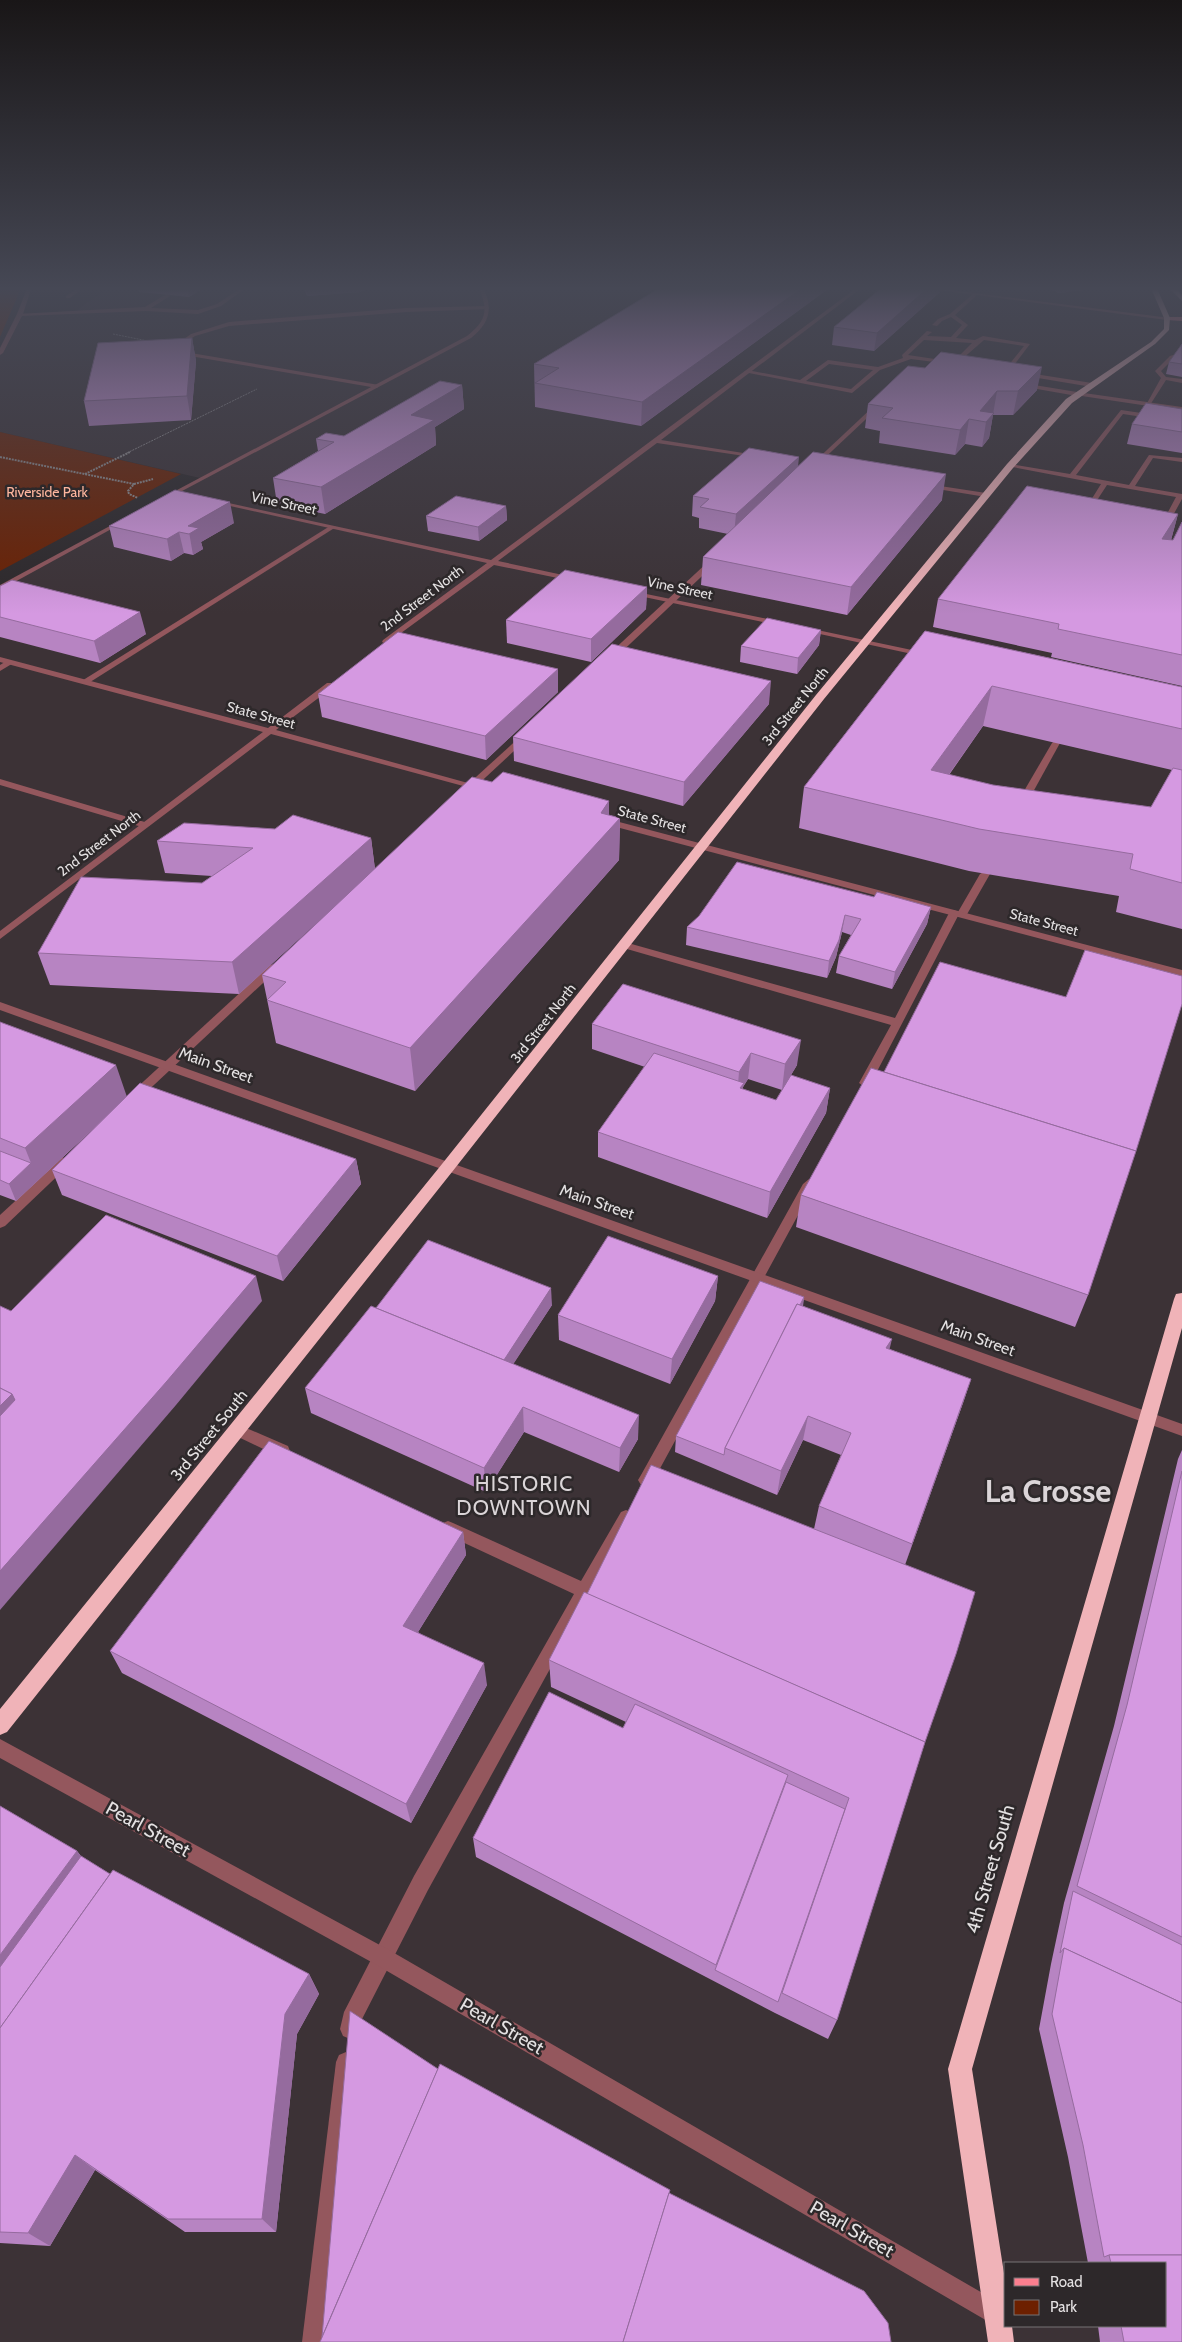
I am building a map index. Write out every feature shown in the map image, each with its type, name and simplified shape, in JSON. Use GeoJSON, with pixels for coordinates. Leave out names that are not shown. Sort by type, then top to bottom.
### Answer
{"type":"FeatureCollection","features":[{"type":"Feature","properties":{"kind":"highway","name":"3rd Street North"},"geometry":{"type":"LineString","coordinates":[[447,1168],[820,696],[1010,466],[1076,395]]}},
{"type":"Feature","properties":{"kind":"highway","name":"3rd Street South"},"geometry":{"type":"LineString","coordinates":[[0,1725],[447,1168]]}},
{"type":"Feature","properties":{"kind":"highway","name":"4th Street South"},"geometry":{"type":"LineString","coordinates":[[1001,2342],[960,2069],[1182,1300]]}},
{"type":"Feature","properties":{"kind":"street"},"geometry":{"type":"LineString","coordinates":[[155,503],[360,395]]}},
{"type":"Feature","properties":{"kind":"street","name":"2nd Street North"},"geometry":{"type":"LineString","coordinates":[[382,646],[717,395]]}},
{"type":"Feature","properties":{"kind":"street"},"geometry":{"type":"LineString","coordinates":[[1086,395],[1181,409],[1174,420]]}},
{"type":"Feature","properties":{"kind":"street"},"geometry":{"type":"LineString","coordinates":[[1148,404],[1153,395]]}},
{"type":"Feature","properties":{"kind":"street"},"geometry":{"type":"LineString","coordinates":[[810,468],[882,401]]}},
{"type":"Feature","properties":{"kind":"street"},"geometry":{"type":"LineString","coordinates":[[1071,476],[1121,412],[1182,421]]}},
{"type":"Feature","properties":{"kind":"street"},"geometry":{"type":"LineString","coordinates":[[658,441],[764,458]]}},
{"type":"Feature","properties":{"kind":"street"},"geometry":{"type":"LineString","coordinates":[[1131,487],[1151,456],[1182,460]]}},
{"type":"Feature","properties":{"kind":"street"},"geometry":{"type":"LineString","coordinates":[[1010,466],[1181,496],[1162,532]]}},
{"type":"Feature","properties":{"kind":"street"},"geometry":{"type":"LineString","coordinates":[[1085,515],[1105,483]]}},
{"type":"Feature","properties":{"kind":"street"},"geometry":{"type":"LineString","coordinates":[[918,484],[986,496]]}},
{"type":"Feature","properties":{"kind":"street"},"geometry":{"type":"LineString","coordinates":[[173,493],[189,497]]}},
{"type":"Feature","properties":{"kind":"street","name":"Vine Street"},"geometry":{"type":"LineString","coordinates":[[204,500],[578,580]]}},
{"type":"Feature","properties":{"kind":"street"},"geometry":{"type":"LineString","coordinates":[[0,588],[131,516]]}},
{"type":"Feature","properties":{"kind":"street"},"geometry":{"type":"LineString","coordinates":[[84,682],[332,527]]}},
{"type":"Feature","properties":{"kind":"street"},"geometry":{"type":"LineString","coordinates":[[606,662],[723,552]]}},
{"type":"Feature","properties":{"kind":"street","name":"Vine Street"},"geometry":{"type":"LineString","coordinates":[[625,591],[934,656]]}},
{"type":"Feature","properties":{"kind":"street","name":"State Street"},"geometry":{"type":"LineString","coordinates":[[0,659],[491,791]]}},
{"type":"Feature","properties":{"kind":"street"},"geometry":{"type":"LineString","coordinates":[[0,669],[11,662]]}},
{"type":"Feature","properties":{"kind":"street","name":"2nd Street North"},"geometry":{"type":"LineString","coordinates":[[0,936],[336,680]]}},
{"type":"Feature","properties":{"kind":"street"},"geometry":{"type":"LineString","coordinates":[[460,796],[532,730]]}},
{"type":"Feature","properties":{"kind":"street"},"geometry":{"type":"LineString","coordinates":[[1017,812],[1056,743]]}},
{"type":"Feature","properties":{"kind":"street"},"geometry":{"type":"LineString","coordinates":[[0,782],[146,826]]}},
{"type":"Feature","properties":{"kind":"street","name":"State Street"},"geometry":{"type":"LineString","coordinates":[[596,819],[1182,973]]}},
{"type":"Feature","properties":{"kind":"street"},"geometry":{"type":"LineString","coordinates":[[856,1099],[958,913],[985,874]]}},
{"type":"Feature","properties":{"kind":"street"},"geometry":{"type":"LineString","coordinates":[[624,945],[898,1023]]}},
{"type":"Feature","properties":{"kind":"street"},"geometry":{"type":"LineString","coordinates":[[125,1105],[281,961]]}},
{"type":"Feature","properties":{"kind":"street","name":"Main Street"},"geometry":{"type":"LineString","coordinates":[[0,1006],[447,1168],[1182,1430]]}},
{"type":"Feature","properties":{"kind":"street"},"geometry":{"type":"LineString","coordinates":[[0,1223],[77,1151]]}},
{"type":"Feature","properties":{"kind":"street"},"geometry":{"type":"LineString","coordinates":[[313,2342],[351,2019],[426,1874],[585,1591],[818,1167]]}},
{"type":"Feature","properties":{"kind":"street"},"geometry":{"type":"LineString","coordinates":[[237,1430],[300,1459]]}},
{"type":"Feature","properties":{"kind":"street"},"geometry":{"type":"LineString","coordinates":[[434,1521],[585,1591]]}},
{"type":"Feature","properties":{"kind":"street","name":"Pearl Street"},"geometry":{"type":"LineString","coordinates":[[0,1748],[382,1957],[997,2314]]}},
{"type":"Feature","properties":{"kind":"path"},"geometry":{"type":"LineString","coordinates":[[85,474],[244,395]]}},
{"type":"Feature","properties":{"kind":"path"},"geometry":{"type":"LineString","coordinates":[[0,457],[18,459],[134,484],[128,491],[138,498]]}},
{"type":"Feature","properties":{"kind":"shaded area"},"geometry":{"type":"Polygon","coordinates":[[[0,395],[1182,395],[1182,2342],[0,2342],[0,588],[200,478],[0,432],[0,395]]]}},
{"type":"Feature","properties":{"kind":"green space","name":"Riverside Park"},"geometry":{"type":"Polygon","coordinates":[[[0,432],[181,474],[0,571],[0,432]]]}},
{"type":"Feature","properties":{"kind":"building"},"geometry":{"type":"Polygon","coordinates":[[[85,395],[187,395],[187,396],[84,401],[85,395]]]}},
{"type":"Feature","properties":{"kind":"building"},"geometry":{"type":"Polygon","coordinates":[[[415,395],[445,395],[411,415],[434,420],[321,487],[273,478],[334,442],[316,439],[326,433],[344,436],[415,395]]]}},
{"type":"Feature","properties":{"kind":"building"},"geometry":{"type":"Polygon","coordinates":[[[604,395],[651,395],[642,402],[604,395]]]}},
{"type":"Feature","properties":{"kind":"building"},"geometry":{"type":"Polygon","coordinates":[[[877,395],[993,395],[980,411],[994,413],[986,422],[969,419],[960,430],[882,418],[893,408],[868,404],[877,395]]]}},
{"type":"Feature","properties":{"kind":"building"},"geometry":{"type":"Polygon","coordinates":[[[1146,403],[1182,409],[1182,432],[1132,424],[1146,403]]]}},
{"type":"Feature","properties":{"kind":"building"},"geometry":{"type":"Polygon","coordinates":[[[749,448],[799,457],[736,514],[700,507],[709,499],[693,496],[749,448]]]}},
{"type":"Feature","properties":{"kind":"building"},"geometry":{"type":"Polygon","coordinates":[[[813,452],[946,474],[851,587],[703,557],[813,452]]]}},
{"type":"Feature","properties":{"kind":"building"},"geometry":{"type":"Polygon","coordinates":[[[1027,486],[1178,514],[1162,539],[1173,540],[1182,522],[1182,655],[1058,629],[1059,624],[938,599],[1027,486]]]}},
{"type":"Feature","properties":{"kind":"building"},"geometry":{"type":"Polygon","coordinates":[[[175,490],[230,502],[188,526],[199,528],[189,534],[179,532],[167,539],[109,526],[175,490]]]}},
{"type":"Feature","properties":{"kind":"building"},"geometry":{"type":"Polygon","coordinates":[[[456,496],[506,506],[478,527],[426,516],[456,496]]]}},
{"type":"Feature","properties":{"kind":"building"},"geometry":{"type":"Polygon","coordinates":[[[565,570],[647,587],[591,639],[506,620],[565,570]]]}},
{"type":"Feature","properties":{"kind":"building"},"geometry":{"type":"Polygon","coordinates":[[[12,580],[140,612],[94,641],[0,617],[0,586],[12,580]]]}},
{"type":"Feature","properties":{"kind":"building"},"geometry":{"type":"Polygon","coordinates":[[[767,618],[821,630],[798,658],[741,646],[767,618]]]}},
{"type":"Feature","properties":{"kind":"building"},"geometry":{"type":"Polygon","coordinates":[[[925,631],[1182,687],[1182,729],[992,686],[931,770],[993,785],[1151,807],[1173,768],[1182,770],[1182,883],[1130,869],[1133,854],[979,829],[804,787],[925,631]]]}},
{"type":"Feature","properties":{"kind":"building"},"geometry":{"type":"Polygon","coordinates":[[[398,632],[558,669],[485,736],[318,694],[398,632]]]}},
{"type":"Feature","properties":{"kind":"building"},"geometry":{"type":"Polygon","coordinates":[[[612,644],[771,681],[684,782],[513,737],[612,644]]]}},
{"type":"Feature","properties":{"kind":"building"},"geometry":{"type":"Polygon","coordinates":[[[503,772],[609,801],[601,813],[620,818],[410,1048],[267,1000],[286,982],[262,975],[472,777],[492,782],[503,772]]]}},
{"type":"Feature","properties":{"kind":"building"},"geometry":{"type":"Polygon","coordinates":[[[293,815],[371,838],[232,962],[38,953],[81,877],[202,883],[253,848],[157,841],[184,823],[275,829],[293,815]]]}},
{"type":"Feature","properties":{"kind":"building"},"geometry":{"type":"Polygon","coordinates":[[[737,862],[874,897],[877,892],[931,907],[895,972],[839,956],[861,919],[845,915],[839,940],[829,961],[687,927],[699,916],[737,862]]]}},
{"type":"Feature","properties":{"kind":"building"},"geometry":{"type":"Polygon","coordinates":[[[1085,950],[1182,976],[1182,1004],[1136,1151],[884,1072],[940,962],[1066,997],[1085,950]]]}},
{"type":"Feature","properties":{"kind":"building"},"geometry":{"type":"Polygon","coordinates":[[[623,984],[801,1040],[785,1064],[751,1053],[739,1072],[592,1024],[623,984]]]}},
{"type":"Feature","properties":{"kind":"building"},"geometry":{"type":"Polygon","coordinates":[[[0,1022],[116,1065],[25,1148],[0,1138],[0,1022]]]}},
{"type":"Feature","properties":{"kind":"building"},"geometry":{"type":"Polygon","coordinates":[[[654,1053],[744,1083],[740,1088],[776,1100],[791,1075],[830,1088],[770,1192],[598,1132],[654,1053]]]}},
{"type":"Feature","properties":{"kind":"building"},"geometry":{"type":"Polygon","coordinates":[[[871,1068],[1136,1151],[1088,1295],[801,1195],[871,1068]]]}},
{"type":"Feature","properties":{"kind":"building"},"geometry":{"type":"Polygon","coordinates":[[[140,1083],[356,1159],[277,1256],[52,1170],[140,1083]]]}},
{"type":"Feature","properties":{"kind":"building"},"geometry":{"type":"Polygon","coordinates":[[[0,1151],[31,1163],[9,1184],[0,1180],[0,1151]]]}},
{"type":"Feature","properties":{"kind":"building"},"geometry":{"type":"Polygon","coordinates":[[[106,1215],[256,1276],[167,1381],[0,1571],[0,1416],[15,1400],[12,1394],[0,1388],[0,1306],[11,1311],[106,1215]]]}},
{"type":"Feature","properties":{"kind":"building"},"geometry":{"type":"Polygon","coordinates":[[[608,1236],[718,1276],[672,1359],[558,1315],[608,1236]]]}},
{"type":"Feature","properties":{"kind":"building"},"geometry":{"type":"Polygon","coordinates":[[[428,1240],[551,1288],[504,1360],[376,1308],[428,1240]]]}},
{"type":"Feature","properties":{"kind":"building"},"geometry":{"type":"Polygon","coordinates":[[[760,1281],[804,1297],[800,1305],[797,1304],[725,1448],[724,1455],[676,1436],[760,1281]]]}},
{"type":"Feature","properties":{"kind":"building"},"geometry":{"type":"Polygon","coordinates":[[[797,1304],[892,1339],[886,1348],[971,1379],[912,1544],[819,1506],[851,1433],[808,1416],[781,1471],[725,1448],[797,1304]]]}},
{"type":"Feature","properties":{"kind":"building"},"geometry":{"type":"Polygon","coordinates":[[[371,1306],[639,1415],[620,1448],[523,1407],[484,1468],[305,1388],[371,1306]]]}},
{"type":"Feature","properties":{"kind":"building"},"geometry":{"type":"Polygon","coordinates":[[[0,1388],[12,1394],[0,1406],[0,1388]]]}},
{"type":"Feature","properties":{"kind":"building"},"geometry":{"type":"Polygon","coordinates":[[[269,1441],[463,1532],[403,1626],[484,1663],[406,1804],[110,1651],[269,1441]]]}},
{"type":"Feature","properties":{"kind":"building"},"geometry":{"type":"Polygon","coordinates":[[[651,1465],[975,1592],[956,1654],[925,1742],[587,1594],[651,1465]]]}},
{"type":"Feature","properties":{"kind":"building"},"geometry":{"type":"Polygon","coordinates":[[[1182,1471],[1182,1937],[1077,1886],[1127,1705],[1182,1471]]]}},
{"type":"Feature","properties":{"kind":"building"},"geometry":{"type":"Polygon","coordinates":[[[584,1592],[925,1742],[837,2020],[782,1993],[849,1798],[549,1660],[584,1592]]]}},
{"type":"Feature","properties":{"kind":"building"},"geometry":{"type":"Polygon","coordinates":[[[549,1692],[623,1728],[635,1704],[788,1775],[716,1965],[473,1838],[549,1692]]]}},
{"type":"Feature","properties":{"kind":"building"},"geometry":{"type":"Polygon","coordinates":[[[786,1782],[845,1809],[778,2002],[715,1970],[786,1782]]]}},
{"type":"Feature","properties":{"kind":"building"},"geometry":{"type":"Polygon","coordinates":[[[0,1806],[77,1851],[0,1955],[0,1806]]]}},
{"type":"Feature","properties":{"kind":"building"},"geometry":{"type":"Polygon","coordinates":[[[81,1856],[110,1874],[0,2028],[0,1967],[81,1856]]]}},
{"type":"Feature","properties":{"kind":"building"},"geometry":{"type":"Polygon","coordinates":[[[113,1870],[309,1974],[285,2014],[262,2219],[168,2219],[75,2155],[28,2233],[0,2232],[0,2028],[113,1870]]]}},
{"type":"Feature","properties":{"kind":"building"},"geometry":{"type":"Polygon","coordinates":[[[1073,1891],[1182,1945],[1182,2003],[1064,1948],[1060,1953],[1073,1891]]]}},
{"type":"Feature","properties":{"kind":"building"},"geometry":{"type":"Polygon","coordinates":[[[1064,1948],[1182,2003],[1182,2255],[1109,2255],[1104,2257],[1083,2145],[1052,2014],[1064,1948]]]}},
{"type":"Feature","properties":{"kind":"building"},"geometry":{"type":"Polygon","coordinates":[[[350,2011],[438,2069],[322,2337],[350,2011]]]}},
{"type":"Feature","properties":{"kind":"building"},"geometry":{"type":"Polygon","coordinates":[[[440,2064],[670,2190],[623,2342],[320,2342],[440,2064]]]}},
{"type":"Feature","properties":{"kind":"building"},"geometry":{"type":"Polygon","coordinates":[[[669,2193],[864,2291],[888,2323],[891,2342],[623,2342],[669,2193]]]}},
{"type":"Feature","properties":{"kind":"building"},"geometry":{"type":"Polygon","coordinates":[[[1109,2255],[1182,2255],[1182,2342],[1124,2342],[1121,2327],[1167,2327],[1167,2262],[1111,2262],[1109,2255]]]}},
{"type":"Feature","properties":{"kind":"district","name":"La Crosse"},"geometry":{"type":"Point","coordinates":[1048,1491]}},
{"type":"Feature","properties":{"kind":"district","name":"HISTORIC DOWNTOWN"},"geometry":{"type":"Point","coordinates":[524,1495]}}]}
